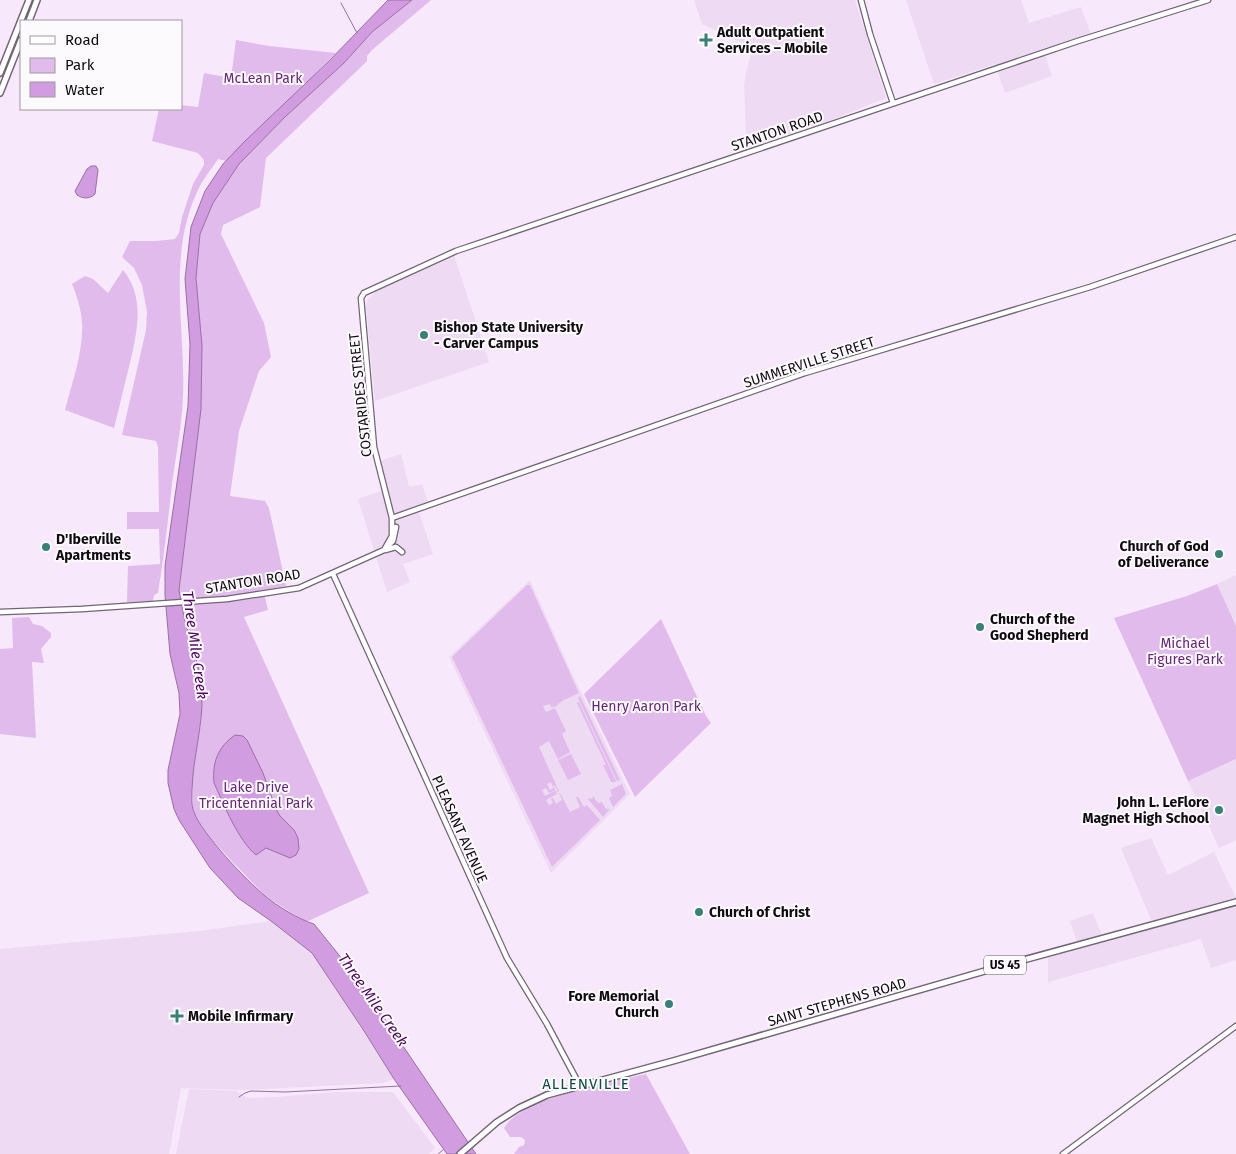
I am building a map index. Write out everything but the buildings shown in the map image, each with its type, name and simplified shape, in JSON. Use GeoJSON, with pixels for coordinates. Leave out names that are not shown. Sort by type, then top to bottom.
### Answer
{"type":"FeatureCollection","features":[{"type":"Feature","properties":{"kind":"main road"},"geometry":{"type":"LineString","coordinates":[[21,20],[29,0]]}},
{"type":"Feature","properties":{"kind":"main road"},"geometry":{"type":"LineString","coordinates":[[29,20],[38,0]]}},
{"type":"Feature","properties":{"kind":"main road"},"geometry":{"type":"LineString","coordinates":[[0,73],[20,23]]}},
{"type":"Feature","properties":{"kind":"main road"},"geometry":{"type":"LineString","coordinates":[[0,93],[20,43]]}},
{"type":"Feature","properties":{"kind":"main road","name":"SAINT STEPHENS ROAD"},"geometry":{"type":"LineString","coordinates":[[460,1154],[497,1122],[533,1100],[1236,902]]}},
{"type":"Feature","properties":{"kind":"street"},"geometry":{"type":"LineString","coordinates":[[861,0],[892,104]]}},
{"type":"Feature","properties":{"kind":"street","name":"STANTON ROAD"},"geometry":{"type":"LineString","coordinates":[[361,298],[364,293],[456,251],[1086,38],[1208,0]]}},
{"type":"Feature","properties":{"kind":"street","name":"SUMMERVILLE STREET"},"geometry":{"type":"LineString","coordinates":[[392,518],[812,370],[1090,287],[1236,237]]}},
{"type":"Feature","properties":{"kind":"street","name":"COSTARIDES STREET"},"geometry":{"type":"LineString","coordinates":[[361,298],[374,447],[392,518]]}},
{"type":"Feature","properties":{"kind":"street"},"geometry":{"type":"LineString","coordinates":[[384,550],[392,536],[392,518]]}},
{"type":"Feature","properties":{"kind":"street"},"geometry":{"type":"LineString","coordinates":[[384,550],[394,540],[396,527]]}},
{"type":"Feature","properties":{"kind":"street"},"geometry":{"type":"LineString","coordinates":[[384,550],[396,548],[402,552]]}},
{"type":"Feature","properties":{"kind":"street","name":"STANTON ROAD"},"geometry":{"type":"LineString","coordinates":[[0,612],[190,602],[242,597],[299,588],[384,550]]}},
{"type":"Feature","properties":{"kind":"street","name":"PLEASANT AVENUE"},"geometry":{"type":"LineString","coordinates":[[333,574],[503,951],[580,1086]]}},
{"type":"Feature","properties":{"kind":"street"},"geometry":{"type":"LineString","coordinates":[[1063,1154],[1236,1026]]}},
{"type":"Feature","properties":{"kind":"shaded area"},"geometry":{"type":"Polygon","coordinates":[[[694,0],[855,0],[886,98],[826,122],[751,147],[746,132],[744,85],[753,48],[702,24],[694,0]]]}},
{"type":"Feature","properties":{"kind":"shaded area"},"geometry":{"type":"Polygon","coordinates":[[[906,0],[1021,0],[1029,23],[1081,7],[1091,35],[1044,52],[1052,76],[1005,93],[995,64],[934,84],[906,0]]]}},
{"type":"Feature","properties":{"kind":"shaded area","name":"Bishop State University - Carver Campus"},"geometry":{"type":"Polygon","coordinates":[[[454,255],[489,362],[375,401],[366,308],[367,301],[376,291],[454,255]]]}},
{"type":"Feature","properties":{"kind":"shaded area"},"geometry":{"type":"Polygon","coordinates":[[[401,454],[409,487],[422,484],[428,502],[417,506],[433,554],[403,564],[410,582],[387,592],[358,499],[387,489],[380,461],[401,454]]]}},
{"type":"Feature","properties":{"kind":"shaded area"},"geometry":{"type":"Polygon","coordinates":[[[1236,575],[1236,626],[1217,584],[1236,575]]]}},
{"type":"Feature","properties":{"kind":"shaded area"},"geometry":{"type":"Polygon","coordinates":[[[530,580],[567,663],[630,794],[551,873],[449,657],[530,580]]]}},
{"type":"Feature","properties":{"kind":"shaded area","name":"John L. LeFlore Magnet High School"},"geometry":{"type":"Polygon","coordinates":[[[1236,759],[1236,840],[1219,848],[1188,781],[1236,759]]]}},
{"type":"Feature","properties":{"kind":"shaded area"},"geometry":{"type":"Polygon","coordinates":[[[1151,838],[1168,875],[1214,852],[1236,898],[1236,960],[1211,968],[1201,939],[1048,982],[1048,957],[1079,948],[1070,921],[1093,913],[1104,941],[1154,927],[1121,848],[1151,838]]]}},
{"type":"Feature","properties":{"kind":"shaded area","name":"Mobile Infirmary"},"geometry":{"type":"Polygon","coordinates":[[[271,921],[312,953],[394,1079],[383,1083],[246,1090],[181,1088],[169,1154],[0,1154],[0,949],[200,931],[271,921]]]}},
{"type":"Feature","properties":{"kind":"shaded area"},"geometry":{"type":"Polygon","coordinates":[[[189,1089],[236,1091],[248,1098],[335,1092],[393,1092],[435,1148],[429,1154],[176,1154],[189,1089]]]}},
{"type":"Feature","properties":{"kind":"green space"},"geometry":{"type":"Polygon","coordinates":[[[412,0],[431,0],[372,50],[367,56],[367,61],[266,158],[260,207],[223,225],[221,234],[264,323],[271,357],[259,371],[239,431],[230,496],[265,501],[269,508],[286,586],[220,597],[193,598],[182,596],[179,590],[202,346],[196,278],[200,234],[213,203],[239,164],[285,117],[344,63],[372,32],[412,0]]]}},
{"type":"Feature","properties":{"kind":"green space","name":"McLean Park"},"geometry":{"type":"Polygon","coordinates":[[[236,40],[269,46],[336,53],[227,161],[218,159],[201,184],[190,211],[183,239],[180,267],[183,354],[182,412],[158,593],[154,595],[153,601],[127,602],[128,566],[160,564],[159,529],[127,529],[127,512],[159,512],[158,447],[156,441],[122,435],[146,330],[147,312],[142,285],[134,268],[122,257],[130,241],[175,239],[179,233],[182,217],[193,184],[204,165],[204,160],[198,153],[152,141],[159,110],[182,110],[182,105],[198,107],[204,73],[231,78],[236,40]]]}},
{"type":"Feature","properties":{"kind":"green space"},"geometry":{"type":"Polygon","coordinates":[[[123,270],[135,293],[137,319],[134,345],[114,428],[65,410],[77,366],[82,332],[80,307],[72,284],[85,276],[93,279],[108,293],[123,270]]]}},
{"type":"Feature","properties":{"kind":"green space","name":"Michael Figures Park"},"geometry":{"type":"Polygon","coordinates":[[[1217,584],[1236,626],[1236,759],[1188,781],[1114,618],[1187,596],[1217,584]]]}},
{"type":"Feature","properties":{"kind":"green space"},"geometry":{"type":"Polygon","coordinates":[[[527,585],[530,585],[579,693],[562,701],[555,707],[551,707],[550,704],[543,706],[546,712],[555,708],[566,731],[562,734],[570,752],[558,759],[549,741],[539,747],[559,791],[555,785],[553,787],[551,782],[547,784],[550,790],[555,787],[555,790],[549,793],[546,788],[542,790],[545,796],[556,790],[557,794],[546,800],[549,805],[553,803],[551,799],[553,798],[556,804],[562,800],[560,793],[570,812],[580,807],[576,797],[578,797],[584,807],[587,805],[600,820],[552,867],[452,657],[527,585]]]}},
{"type":"Feature","properties":{"kind":"green space","name":"Lake Drive Tricentennial Park"},"geometry":{"type":"Polygon","coordinates":[[[264,593],[268,610],[244,617],[369,893],[306,922],[265,896],[209,837],[193,812],[192,771],[201,724],[202,693],[196,654],[184,616],[182,602],[264,593]]]}},
{"type":"Feature","properties":{"kind":"green space"},"geometry":{"type":"Polygon","coordinates":[[[29,617],[33,624],[42,626],[51,633],[51,637],[41,649],[44,663],[32,662],[36,738],[0,734],[0,649],[13,648],[12,618],[29,617]]]}},
{"type":"Feature","properties":{"kind":"green space","name":"Henry Aaron Park"},"geometry":{"type":"Polygon","coordinates":[[[661,619],[711,723],[635,797],[584,694],[661,619]]]}},
{"type":"Feature","properties":{"kind":"green space"},"geometry":{"type":"Polygon","coordinates":[[[580,696],[620,780],[617,781],[578,698],[580,696]]]}},
{"type":"Feature","properties":{"kind":"green space"},"geometry":{"type":"Polygon","coordinates":[[[579,702],[616,782],[611,782],[603,765],[606,765],[577,703],[579,702]]]}},
{"type":"Feature","properties":{"kind":"green space"},"geometry":{"type":"Polygon","coordinates":[[[571,754],[581,774],[568,780],[558,760],[571,754]]]}},
{"type":"Feature","properties":{"kind":"green space"},"geometry":{"type":"Polygon","coordinates":[[[622,784],[626,794],[613,807],[609,798],[612,796],[610,790],[622,784]]]}},
{"type":"Feature","properties":{"kind":"green space"},"geometry":{"type":"Polygon","coordinates":[[[593,796],[598,803],[602,802],[606,809],[610,809],[603,817],[588,799],[592,799],[593,796]]]}},
{"type":"Feature","properties":{"kind":"green space"},"geometry":{"type":"Polygon","coordinates":[[[646,1074],[690,1154],[514,1154],[519,1147],[524,1145],[525,1140],[521,1137],[510,1137],[504,1128],[514,1117],[548,1099],[569,1092],[646,1074]]]}},
{"type":"Feature","properties":{"kind":"water"},"geometry":{"type":"Polygon","coordinates":[[[388,0],[412,0],[372,32],[344,63],[285,117],[239,164],[213,203],[200,234],[196,278],[202,346],[201,409],[179,590],[184,617],[200,674],[202,694],[192,804],[198,821],[206,832],[247,879],[276,904],[314,924],[355,975],[476,1154],[447,1154],[394,1079],[312,953],[238,898],[210,868],[179,820],[174,809],[168,783],[168,770],[180,714],[179,693],[170,654],[165,595],[165,566],[188,406],[190,344],[185,279],[191,227],[205,191],[223,164],[329,61],[388,0]]]}},
{"type":"Feature","properties":{"kind":"water"},"geometry":{"type":"Polygon","coordinates":[[[91,166],[96,166],[98,170],[95,194],[86,198],[77,195],[75,191],[87,169],[91,166]]]}},
{"type":"Feature","properties":{"kind":"water"},"geometry":{"type":"Polygon","coordinates":[[[235,735],[243,736],[247,740],[263,773],[276,809],[280,816],[294,830],[298,838],[299,849],[296,855],[290,858],[266,848],[256,855],[249,849],[237,831],[214,783],[214,768],[217,756],[224,745],[235,735]]]}},
{"type":"Feature","properties":{"kind":"waterway"},"geometry":{"type":"LineString","coordinates":[[341,3],[357,33]]}},
{"type":"Feature","properties":{"kind":"waterway"},"geometry":{"type":"LineString","coordinates":[[239,1097],[251,1091],[285,1092],[401,1086]]}},
{"type":"Feature","properties":{"kind":"waterway"},"geometry":{"type":"LineString","coordinates":[[438,1154],[443,1150]]}},
{"type":"Feature","properties":{"kind":"place","name":"Adult Outpatient Services – Mobile"},"geometry":{"type":"Point","coordinates":[706,40]}},
{"type":"Feature","properties":{"kind":"place","name":"Bishop State University - Carver Campus"},"geometry":{"type":"Point","coordinates":[424,335]}},
{"type":"Feature","properties":{"kind":"place","name":"D'Iberville Apartments"},"geometry":{"type":"Point","coordinates":[46,547]}},
{"type":"Feature","properties":{"kind":"place","name":"Church of God of Deliverance"},"geometry":{"type":"Point","coordinates":[1219,554]}},
{"type":"Feature","properties":{"kind":"place","name":"Church of the Good Shepherd"},"geometry":{"type":"Point","coordinates":[980,627]}},
{"type":"Feature","properties":{"kind":"place","name":"John L. LeFlore Magnet High School"},"geometry":{"type":"Point","coordinates":[1219,810]}},
{"type":"Feature","properties":{"kind":"place","name":"Church of Christ"},"geometry":{"type":"Point","coordinates":[699,912]}},
{"type":"Feature","properties":{"kind":"place","name":"Fore Memorial Church"},"geometry":{"type":"Point","coordinates":[669,1004]}},
{"type":"Feature","properties":{"kind":"place","name":"Mobile Infirmary"},"geometry":{"type":"Point","coordinates":[177,1016]}},
{"type":"Feature","properties":{"kind":"district","name":"ALLENVILLE"},"geometry":{"type":"Point","coordinates":[586,1084]}},
{"type":"Feature","properties":{"kind":"water label","name":"Three Mile Creek"},"geometry":{"type":"Point","coordinates":[195,645]}},
{"type":"Feature","properties":{"kind":"water label","name":"Three Mile Creek"},"geometry":{"type":"Point","coordinates":[373,1000]}}]}
